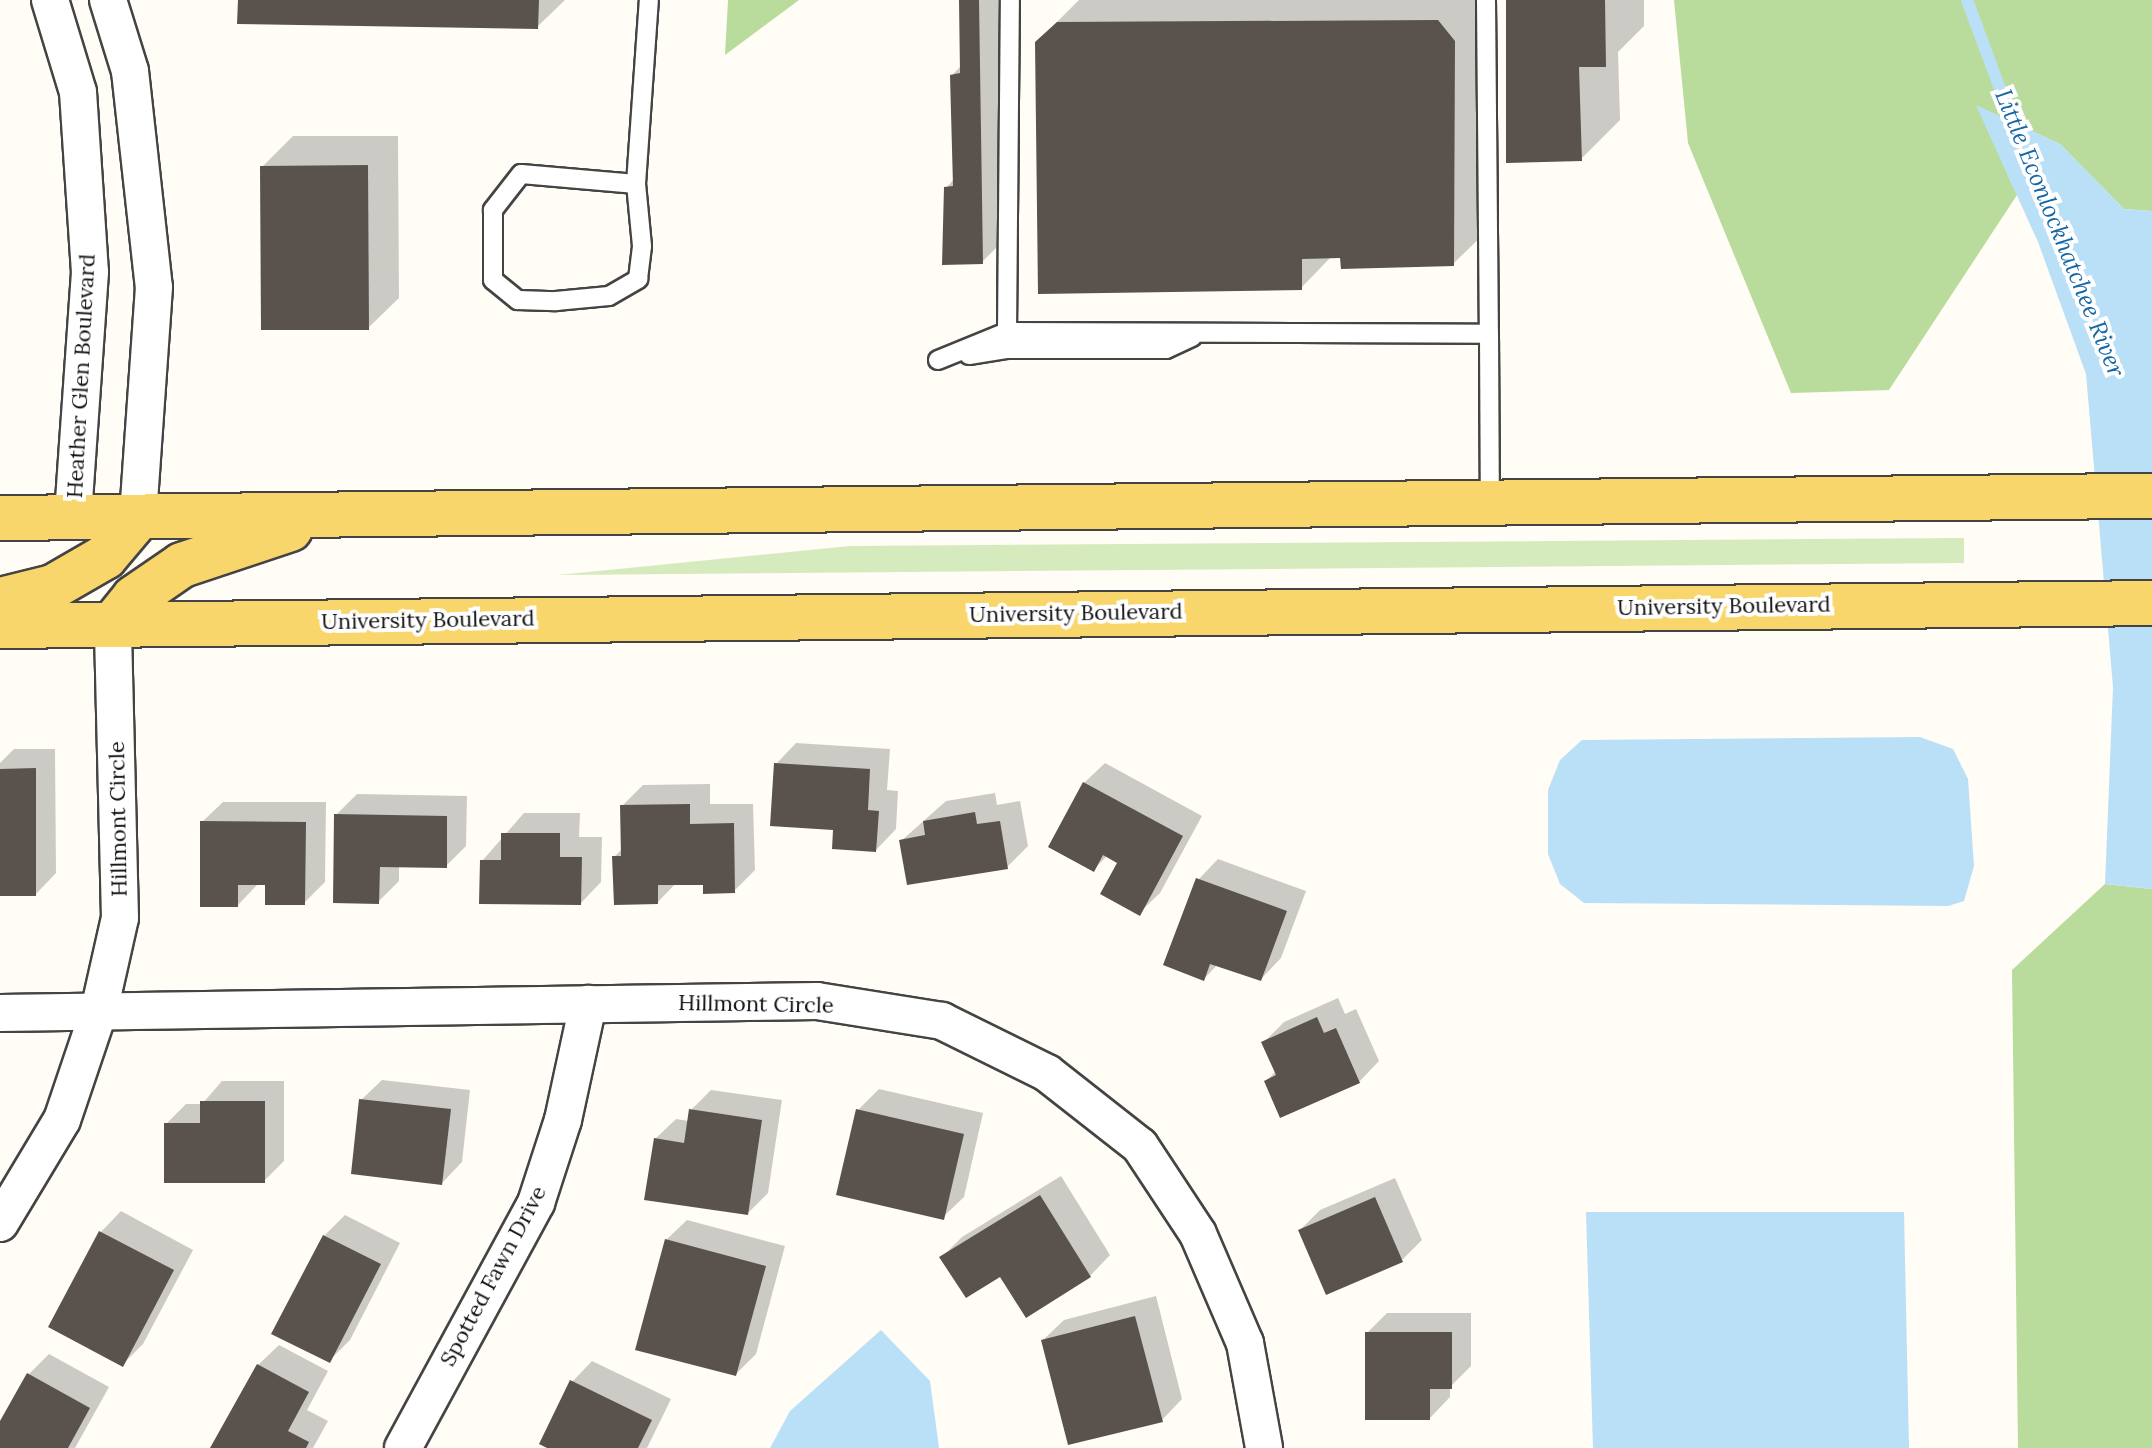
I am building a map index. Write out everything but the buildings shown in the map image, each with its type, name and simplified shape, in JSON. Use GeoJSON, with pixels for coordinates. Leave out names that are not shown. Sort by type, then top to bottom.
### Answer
{"type":"FeatureCollection","features":[{"type":"Feature","properties":{"kind":"main road"},"geometry":{"type":"LineString","coordinates":[[0,518],[2152,496]]}},
{"type":"Feature","properties":{"kind":"main road"},"geometry":{"type":"LineString","coordinates":[[113,624],[134,598],[182,565],[331,516]]}},
{"type":"Feature","properties":{"kind":"main road"},"geometry":{"type":"LineString","coordinates":[[0,600],[53,587],[105,557],[138,518]]}},
{"type":"Feature","properties":{"kind":"main road","name":"University Boulevard"},"geometry":{"type":"LineString","coordinates":[[0,626],[2152,603]]}},
{"type":"Feature","properties":{"kind":"street","name":"Heather Glen Boulevard"},"geometry":{"type":"LineString","coordinates":[[50,0],[78,92],[90,272],[73,517]]}},
{"type":"Feature","properties":{"kind":"street"},"geometry":{"type":"LineString","coordinates":[[108,0],[130,71],[154,287],[138,518]]}},
{"type":"Feature","properties":{"kind":"street","name":"Hillmont Circle"},"geometry":{"type":"LineString","coordinates":[[0,1223],[62,1120],[99,1011],[120,918],[113,624]]}},
{"type":"Feature","properties":{"kind":"street","name":"Hillmont Circle"},"geometry":{"type":"LineString","coordinates":[[99,1011],[817,1001],[942,1021],[1047,1073],[1140,1146],[1198,1234],[1245,1343],[1264,1448]]}},
{"type":"Feature","properties":{"kind":"street","name":"Spotted Fawn Drive"},"geometry":{"type":"LineString","coordinates":[[403,1448],[536,1203],[563,1120],[588,1004]]}},
{"type":"Feature","properties":{"kind":"street"},"geometry":{"type":"LineString","coordinates":[[0,1013],[99,1011]]}},
{"type":"Feature","properties":{"kind":"lane"},"geometry":{"type":"LineString","coordinates":[[636,184],[521,174],[493,210],[493,280],[518,300],[556,301],[609,296],[638,279],[642,246],[636,184],[649,0]]}},
{"type":"Feature","properties":{"kind":"lane"},"geometry":{"type":"LineString","coordinates":[[1007,332],[1010,0]]}},
{"type":"Feature","properties":{"kind":"lane"},"geometry":{"type":"LineString","coordinates":[[1486,0],[1490,504]]}},
{"type":"Feature","properties":{"kind":"lane"},"geometry":{"type":"LineString","coordinates":[[1196,335],[1166,349],[1008,349],[938,360],[1007,332],[1489,334]]}},
{"type":"Feature","properties":{"kind":"green space"},"geometry":{"type":"Polygon","coordinates":[[[728,0],[799,0],[725,55],[728,0]]]}},
{"type":"Feature","properties":{"kind":"green space"},"geometry":{"type":"Polygon","coordinates":[[[1674,0],[2152,0],[2152,211],[2124,209],[2060,144],[1977,106],[2017,195],[1889,390],[1791,393],[1688,143],[1674,0]]]}},
{"type":"Feature","properties":{"kind":"green space"},"geometry":{"type":"Polygon","coordinates":[[[1964,538],[1964,563],[558,575],[850,546],[1964,538]]]}},
{"type":"Feature","properties":{"kind":"green space"},"geometry":{"type":"Polygon","coordinates":[[[2105,884],[2152,889],[2152,1448],[2018,1448],[2012,970],[2105,884]]]}},
{"type":"Feature","properties":{"kind":"water"},"geometry":{"type":"Polygon","coordinates":[[[1976,105],[2060,144],[2124,209],[2152,211],[2152,889],[2105,884],[2113,687],[2086,374],[2038,242],[1976,105]]]}},
{"type":"Feature","properties":{"kind":"water"},"geometry":{"type":"Polygon","coordinates":[[[1920,737],[1953,749],[1968,779],[1974,866],[1964,901],[1948,906],[1584,903],[1560,884],[1548,854],[1548,790],[1560,760],[1582,740],[1920,737]]]}},
{"type":"Feature","properties":{"kind":"water"},"geometry":{"type":"Polygon","coordinates":[[[1586,1212],[1904,1212],[1909,1448],[1593,1448],[1586,1212]]]}},
{"type":"Feature","properties":{"kind":"water"},"geometry":{"type":"Polygon","coordinates":[[[881,1330],[930,1381],[939,1448],[770,1448],[790,1411],[881,1330]]]}},
{"type":"Feature","properties":{"kind":"waterway","name":"Little Econlockhatchee River"},"geometry":{"type":"LineString","coordinates":[[1967,0],[2018,137]]}}]}
